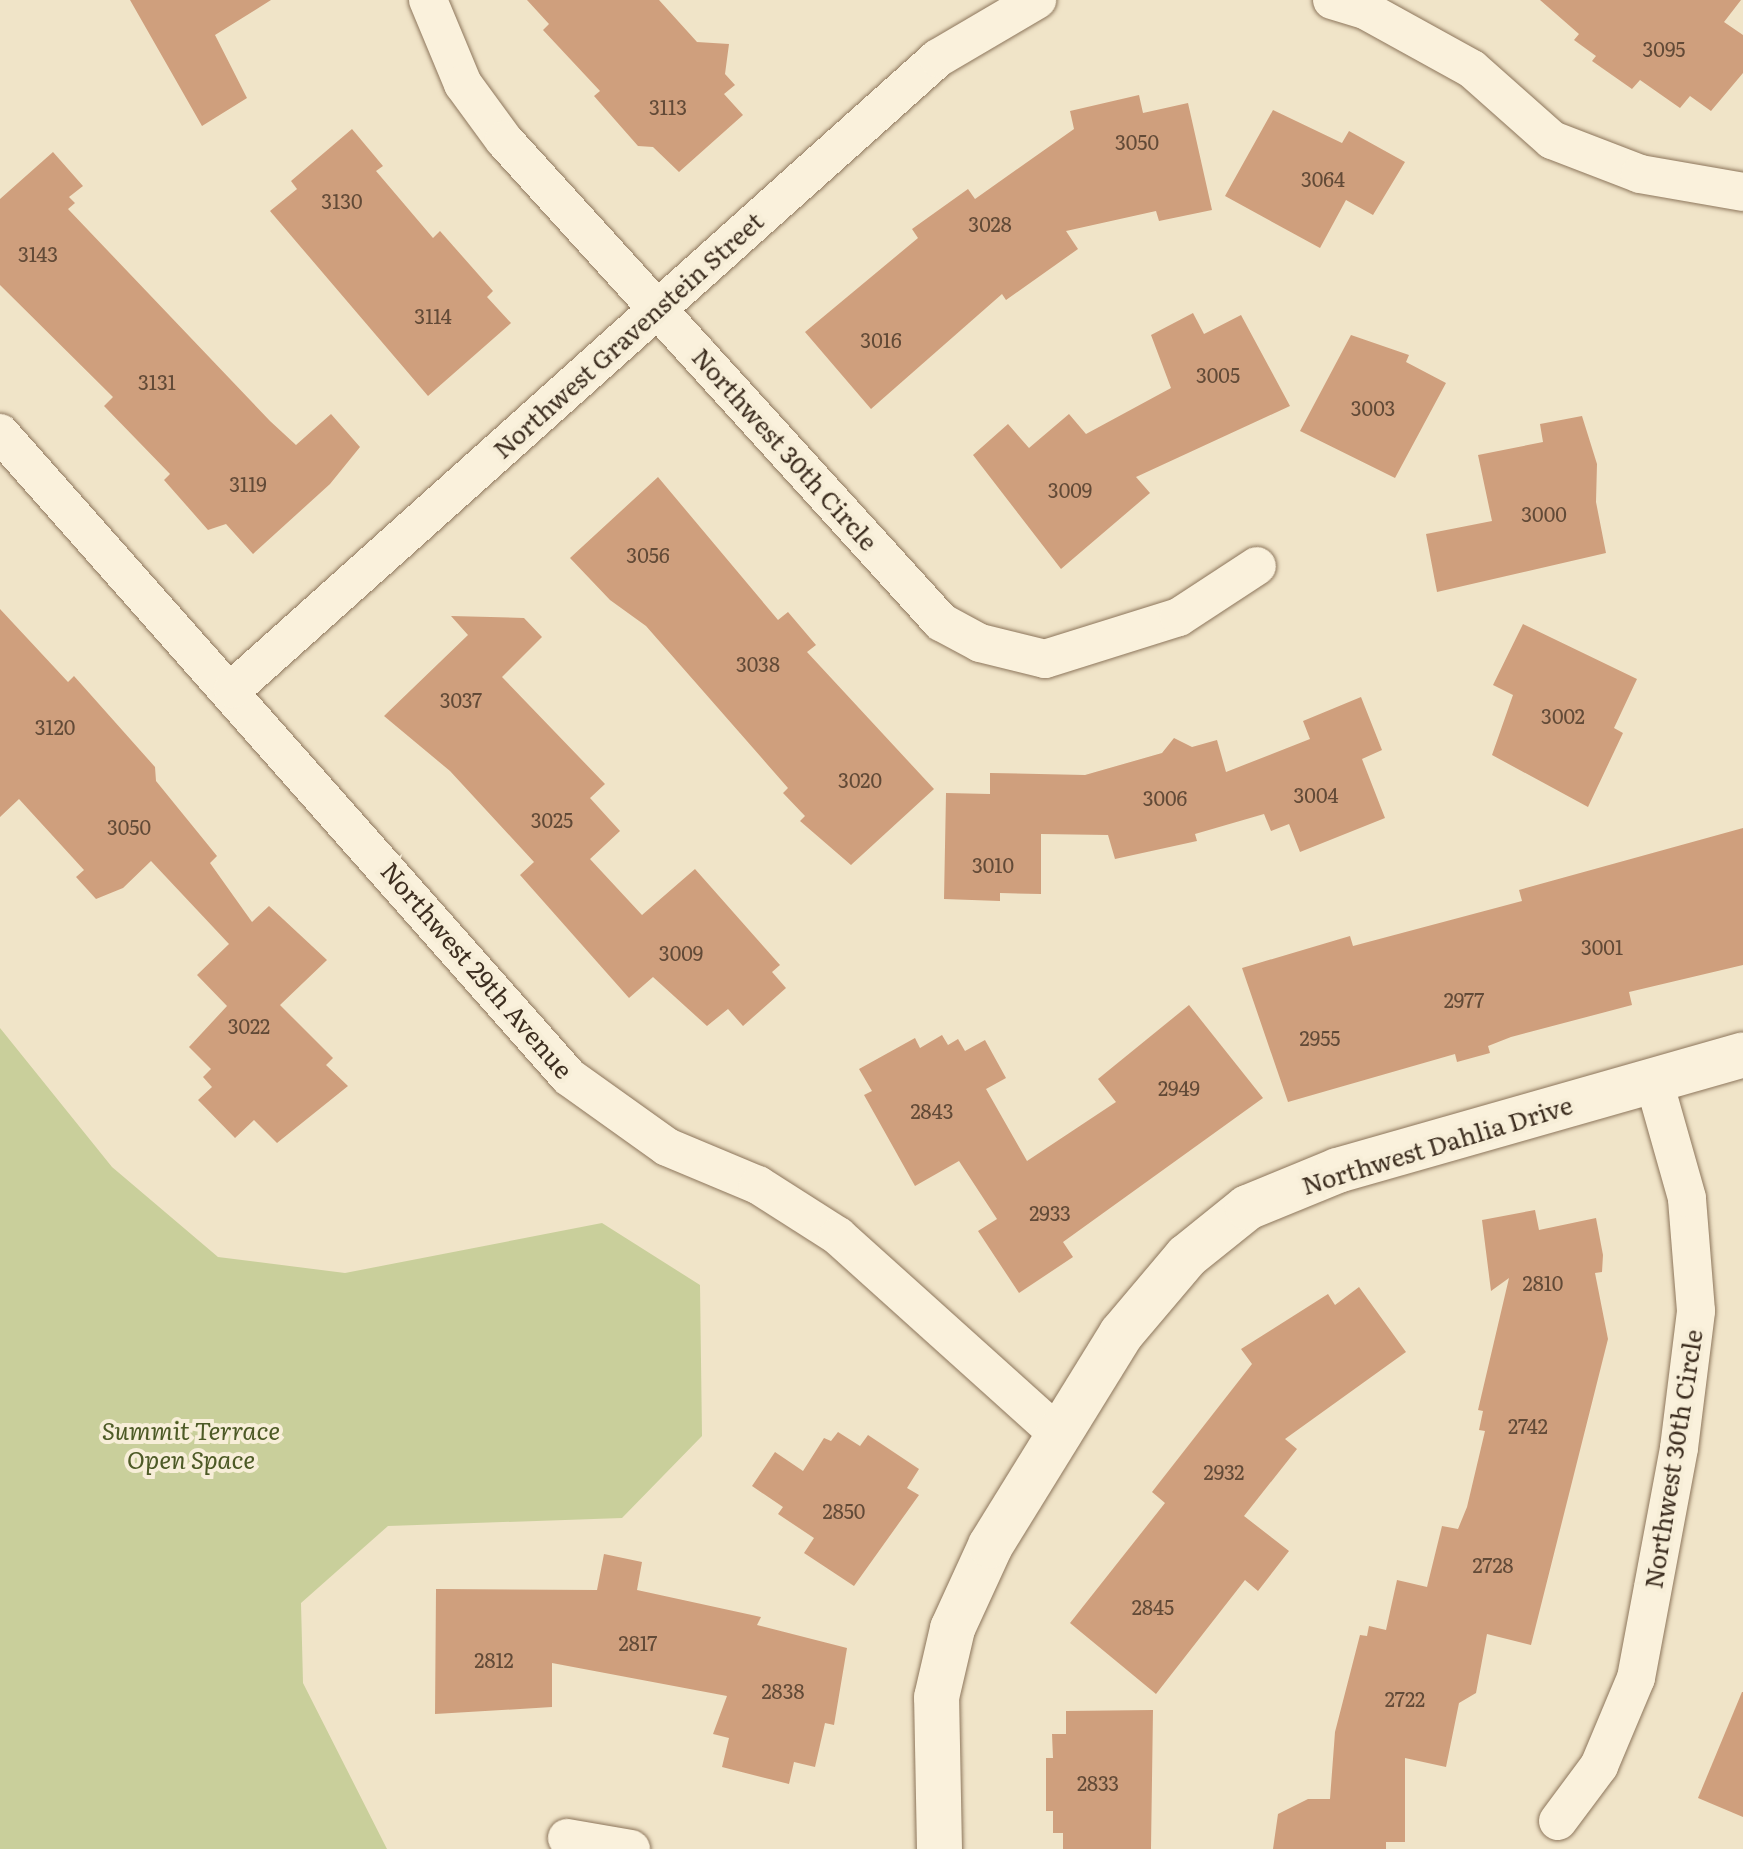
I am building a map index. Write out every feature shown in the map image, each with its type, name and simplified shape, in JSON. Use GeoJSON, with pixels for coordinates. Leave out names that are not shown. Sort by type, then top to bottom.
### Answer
{"type":"FeatureCollection","features":[{"type":"Feature","properties":{"kind":"street","name":"Northwest 30th Circle"},"geometry":{"type":"LineString","coordinates":[[428,0],[463,84],[504,140],[940,622],[980,642],[1046,659],[1179,616],[1257,566]]}},
{"type":"Feature","properties":{"kind":"street","name":"Northwest Gravenstein Street"},"geometry":{"type":"LineString","coordinates":[[233,690],[938,58],[1038,0]]}},
{"type":"Feature","properties":{"kind":"street"},"geometry":{"type":"LineString","coordinates":[[1332,0],[1367,11],[1472,70],[1552,140],[1640,174],[1743,192]]}},
{"type":"Feature","properties":{"kind":"street","name":"Northwest 29th Avenue"},"geometry":{"type":"LineString","coordinates":[[0,433],[233,690],[568,1077],[666,1148],[758,1185],[838,1236],[1061,1437]]}},
{"type":"Feature","properties":{"kind":"street","name":"Northwest Dahlia Drive"},"geometry":{"type":"LineString","coordinates":[[1061,1437],[1120,1332],[1186,1256],[1247,1206],[1337,1170],[1743,1054]]}},
{"type":"Feature","properties":{"kind":"street","name":"Northwest 30th Circle"},"geometry":{"type":"LineString","coordinates":[[1558,1820],[1599,1766],[1636,1678],[1679,1448],[1696,1311],[1687,1198],[1654,1080]]}},
{"type":"Feature","properties":{"kind":"street"},"geometry":{"type":"LineString","coordinates":[[939,1849],[936,1697],[952,1628],[990,1545],[1061,1437]]}},
{"type":"Feature","properties":{"kind":"street"},"geometry":{"type":"LineString","coordinates":[[567,1838],[631,1849]]}},
{"type":"Feature","properties":{"kind":"green space","name":"Summit Terrace Open Space"},"geometry":{"type":"Polygon","coordinates":[[[0,1028],[112,1167],[218,1257],[345,1273],[602,1223],[700,1285],[702,1436],[622,1518],[388,1526],[301,1603],[303,1683],[387,1849],[0,1849],[0,1028]]]}},
{"type":"Feature","properties":{"kind":"building"},"geometry":{"type":"Polygon","coordinates":[[[130,0],[271,0],[215,35],[247,98],[202,126],[130,0]]]}},
{"type":"Feature","properties":{"kind":"building"},"geometry":{"type":"Polygon","coordinates":[[[527,0],[659,0],[697,42],[729,44],[725,74],[735,85],[724,94],[743,115],[679,172],[653,147],[638,146],[594,96],[600,91],[543,30],[549,24],[527,0]]]}},
{"type":"Feature","properties":{"kind":"building"},"geometry":{"type":"Polygon","coordinates":[[[1540,0],[1741,0],[1724,22],[1743,35],[1743,73],[1711,111],[1690,96],[1680,108],[1640,80],[1632,89],[1592,61],[1596,56],[1574,40],[1579,34],[1540,0]]]}},
{"type":"Feature","properties":{"kind":"building"},"geometry":{"type":"Polygon","coordinates":[[[1139,95],[1143,113],[1188,103],[1212,210],[1159,221],[1156,211],[1066,231],[1078,249],[1006,300],[1002,294],[871,409],[805,332],[918,238],[912,229],[968,189],[975,199],[1074,129],[1070,111],[1139,95]]]}},
{"type":"Feature","properties":{"kind":"building"},"geometry":{"type":"Polygon","coordinates":[[[1273,110],[1342,143],[1349,131],[1405,162],[1373,215],[1346,200],[1320,248],[1225,196],[1273,110]]]}},
{"type":"Feature","properties":{"kind":"building"},"geometry":{"type":"Polygon","coordinates":[[[352,129],[383,166],[376,171],[433,238],[440,231],[493,291],[487,297],[511,323],[428,396],[270,211],[297,189],[291,181],[352,129]]]}},
{"type":"Feature","properties":{"kind":"building"},"geometry":{"type":"Polygon","coordinates":[[[53,152],[83,186],[69,197],[75,203],[68,209],[270,421],[296,445],[331,414],[360,447],[330,484],[253,554],[226,524],[208,530],[164,480],[170,474],[104,406],[113,397],[0,285],[0,199],[53,152]]]}},
{"type":"Feature","properties":{"kind":"building"},"geometry":{"type":"Polygon","coordinates":[[[1193,313],[1204,334],[1241,315],[1290,406],[1136,477],[1150,493],[1061,569],[973,455],[1008,424],[1029,448],[1069,414],[1086,434],[1171,388],[1151,335],[1193,313]]]}},
{"type":"Feature","properties":{"kind":"building"},"geometry":{"type":"Polygon","coordinates":[[[1351,335],[1409,355],[1406,362],[1446,383],[1395,478],[1300,431],[1351,335]]]}},
{"type":"Feature","properties":{"kind":"building"},"geometry":{"type":"Polygon","coordinates":[[[1582,416],[1597,464],[1596,502],[1606,553],[1437,592],[1426,534],[1492,521],[1478,455],[1543,442],[1540,424],[1582,416]]]}},
{"type":"Feature","properties":{"kind":"building"},"geometry":{"type":"Polygon","coordinates":[[[658,477],[778,620],[788,612],[816,645],[807,652],[934,789],[851,865],[800,821],[805,816],[783,793],[788,788],[646,626],[610,600],[570,558],[658,477]]]}},
{"type":"Feature","properties":{"kind":"building"},"geometry":{"type":"Polygon","coordinates":[[[0,609],[68,682],[74,676],[155,767],[156,781],[217,856],[210,863],[252,922],[269,906],[327,960],[280,1005],[333,1058],[326,1065],[348,1086],[277,1143],[254,1120],[235,1138],[198,1100],[212,1087],[203,1077],[211,1069],[189,1047],[227,1006],[197,975],[229,944],[151,861],[123,888],[96,899],[76,877],[84,870],[19,799],[0,817],[0,609]]]}},
{"type":"Feature","properties":{"kind":"building"},"geometry":{"type":"Polygon","coordinates":[[[451,616],[524,618],[542,637],[502,677],[605,784],[590,798],[620,831],[590,859],[642,915],[695,869],[780,965],[772,972],[786,988],[743,1026],[728,1009],[707,1026],[653,977],[629,998],[520,875],[534,862],[450,771],[384,716],[468,635],[451,616]]]}},
{"type":"Feature","properties":{"kind":"building"},"geometry":{"type":"Polygon","coordinates":[[[1523,624],[1637,679],[1614,728],[1623,733],[1588,807],[1492,755],[1513,695],[1493,685],[1523,624]]]}},
{"type":"Feature","properties":{"kind":"building"},"geometry":{"type":"Polygon","coordinates":[[[1361,697],[1382,750],[1362,759],[1385,818],[1300,852],[1289,824],[1271,831],[1264,814],[1195,834],[1197,841],[1115,859],[1108,835],[1041,834],[1041,894],[1000,893],[1000,901],[944,899],[946,793],[990,794],[990,773],[1085,775],[1162,753],[1174,738],[1192,747],[1217,740],[1226,772],[1310,739],[1303,721],[1361,697]]]}},
{"type":"Feature","properties":{"kind":"building"},"geometry":{"type":"Polygon","coordinates":[[[1743,828],[1743,965],[1629,992],[1632,1005],[1511,1037],[1488,1046],[1490,1053],[1457,1062],[1455,1054],[1288,1102],[1242,968],[1350,936],[1353,946],[1522,901],[1519,890],[1743,828]]]}},
{"type":"Feature","properties":{"kind":"building"},"geometry":{"type":"Polygon","coordinates":[[[1189,1005],[1263,1098],[1063,1242],[1073,1257],[1019,1293],[978,1231],[997,1219],[959,1161],[915,1186],[864,1095],[872,1091],[859,1069],[915,1038],[920,1048],[942,1035],[948,1045],[958,1039],[965,1051],[985,1040],[1006,1078],[986,1089],[1027,1161],[1116,1102],[1098,1079],[1189,1005]]]}},
{"type":"Feature","properties":{"kind":"building"},"geometry":{"type":"Polygon","coordinates":[[[1535,1210],[1539,1230],[1596,1218],[1603,1255],[1602,1272],[1595,1273],[1608,1339],[1531,1645],[1487,1634],[1476,1693],[1459,1703],[1446,1767],[1405,1758],[1405,1842],[1386,1842],[1386,1849],[1273,1849],[1278,1814],[1308,1799],[1330,1799],[1335,1732],[1360,1635],[1367,1636],[1369,1626],[1386,1630],[1397,1580],[1427,1587],[1442,1526],[1458,1529],[1485,1431],[1479,1430],[1483,1411],[1478,1410],[1509,1278],[1491,1291],[1482,1220],[1535,1210]]]}},
{"type":"Feature","properties":{"kind":"building"},"geometry":{"type":"Polygon","coordinates":[[[1359,1287],[1406,1352],[1285,1439],[1297,1449],[1244,1516],[1289,1551],[1258,1591],[1245,1580],[1156,1694],[1070,1623],[1165,1503],[1152,1492],[1252,1364],[1241,1349],[1328,1294],[1335,1305],[1359,1287]]]}},
{"type":"Feature","properties":{"kind":"building"},"geometry":{"type":"Polygon","coordinates":[[[838,1432],[860,1446],[868,1435],[919,1469],[907,1488],[919,1495],[854,1586],[804,1553],[814,1538],[778,1514],[783,1507],[752,1486],[775,1452],[803,1471],[824,1438],[831,1441],[838,1432]]]}},
{"type":"Feature","properties":{"kind":"building"},"geometry":{"type":"Polygon","coordinates":[[[604,1554],[642,1562],[637,1590],[761,1617],[757,1625],[847,1648],[834,1725],[825,1723],[815,1767],[794,1762],[789,1784],[722,1767],[729,1738],[713,1734],[727,1696],[552,1663],[552,1707],[435,1714],[436,1589],[597,1590],[604,1554]]]}},
{"type":"Feature","properties":{"kind":"building"},"geometry":{"type":"Polygon","coordinates":[[[1743,1692],[1743,1817],[1698,1798],[1743,1692]]]}},
{"type":"Feature","properties":{"kind":"building"},"geometry":{"type":"Polygon","coordinates":[[[1153,1710],[1151,1849],[1063,1849],[1063,1833],[1053,1833],[1053,1811],[1046,1811],[1046,1758],[1053,1758],[1052,1734],[1066,1734],[1066,1711],[1153,1710]]]}}]}
